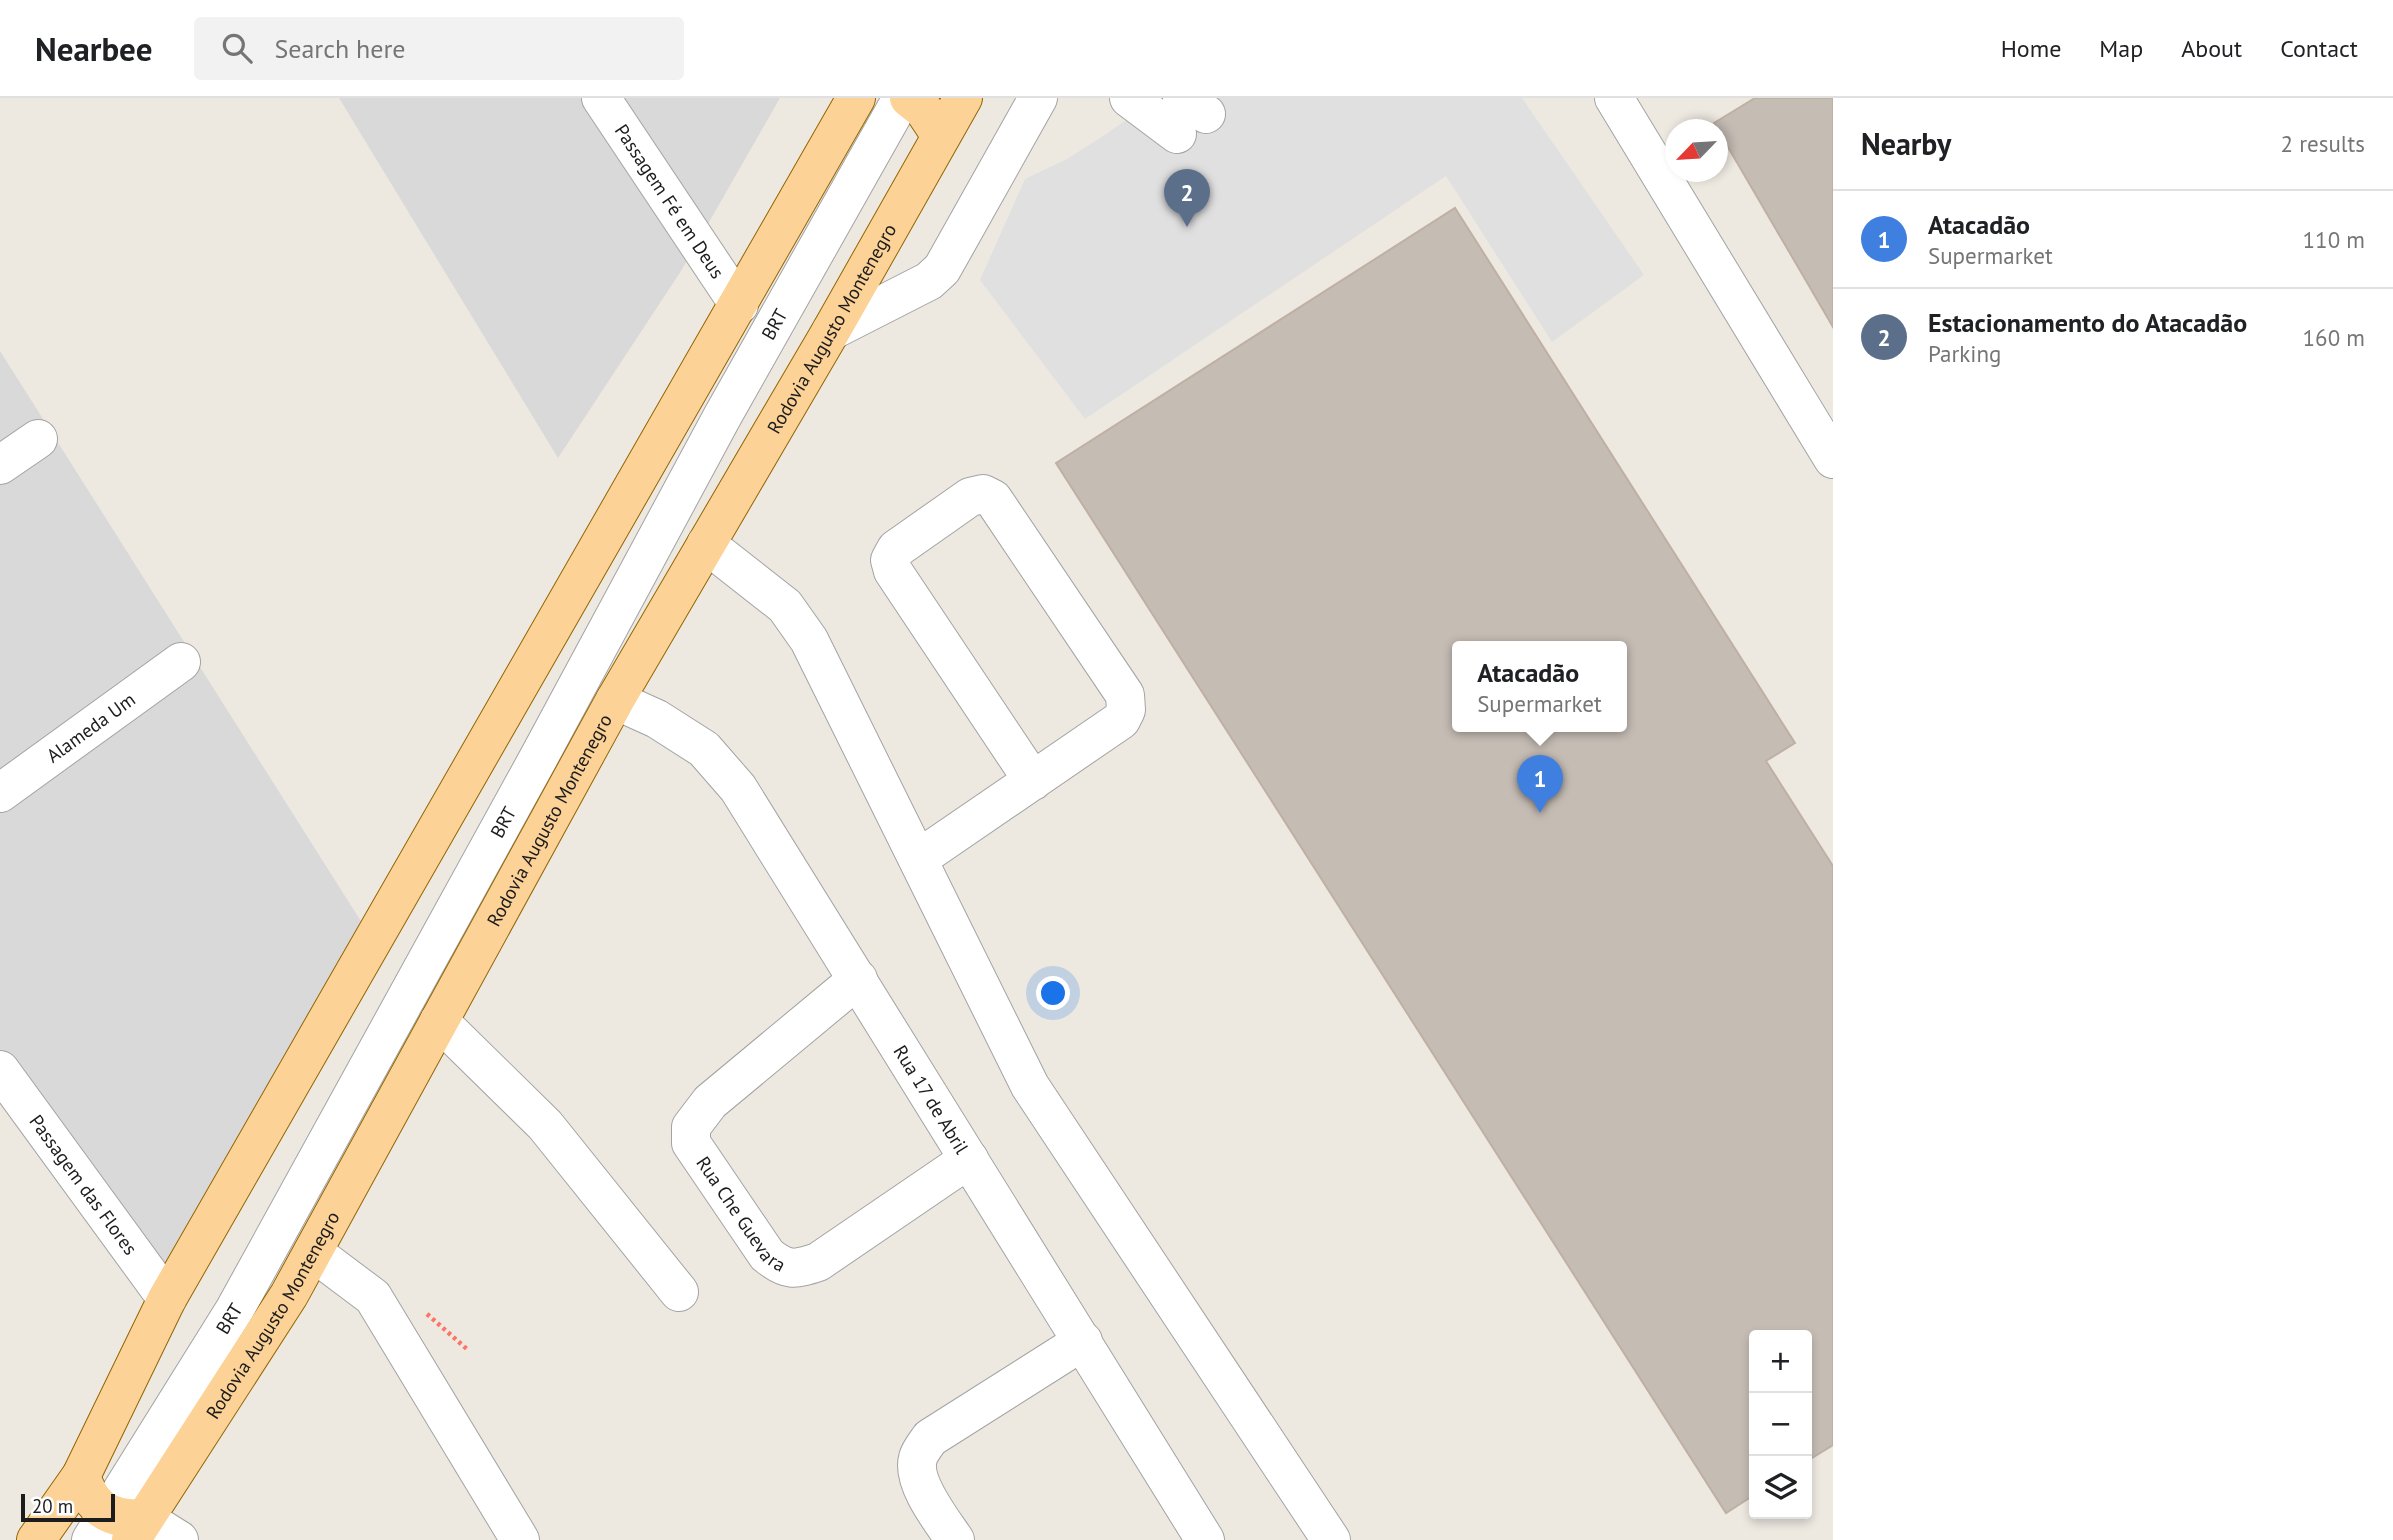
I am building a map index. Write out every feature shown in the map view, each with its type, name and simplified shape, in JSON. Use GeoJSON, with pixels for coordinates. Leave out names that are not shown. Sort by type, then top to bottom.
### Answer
{"type":"FeatureCollection","features":[{"type":"Feature","properties":{"kind":"main road"},"geometry":{"type":"LineString","coordinates":[[36,1540],[81,1476],[167,1299],[856,98]]}},
{"type":"Feature","properties":{"kind":"main road"},"geometry":{"type":"LineString","coordinates":[[909,98],[923,109],[941,136]]}},
{"type":"Feature","properties":{"kind":"main road","name":"Rodovia Augusto Montenegro"},"geometry":{"type":"LineString","coordinates":[[118,1528],[289,1295],[615,700],[831,331],[963,98]]}},
{"type":"Feature","properties":{"kind":"main road"},"geometry":{"type":"LineString","coordinates":[[81,1476],[85,1490],[118,1528]]}},
{"type":"Feature","properties":{"kind":"street","name":"Passagem Fé em Deus"},"geometry":{"type":"LineString","coordinates":[[601,98],[739,305]]}},
{"type":"Feature","properties":{"kind":"street","name":"BRT"},"geometry":{"type":"LineString","coordinates":[[118,1528],[722,417],[902,98]]}},
{"type":"Feature","properties":{"kind":"street"},"geometry":{"type":"LineString","coordinates":[[831,331],[929,281],[942,269],[1038,98]]}},
{"type":"Feature","properties":{"kind":"street"},"geometry":{"type":"LineString","coordinates":[[1129,98],[1188,115]]}},
{"type":"Feature","properties":{"kind":"street"},"geometry":{"type":"LineString","coordinates":[[1614,98],[1833,459]]}},
{"type":"Feature","properties":{"kind":"street"},"geometry":{"type":"LineString","coordinates":[[0,465],[38,439]]}},
{"type":"Feature","properties":{"kind":"street"},"geometry":{"type":"LineString","coordinates":[[918,859],[1033,781],[1121,720],[1126,710],[1125,695],[993,499],[983,494],[970,497],[917,534],[896,550],[890,560],[893,571],[1033,781]]}},
{"type":"Feature","properties":{"kind":"street"},"geometry":{"type":"LineString","coordinates":[[706,544],[785,606],[809,640],[1030,1087],[1331,1540]]}},
{"type":"Feature","properties":{"kind":"street","name":"Alameda Um"},"geometry":{"type":"LineString","coordinates":[[0,793],[181,662]]}},
{"type":"Feature","properties":{"kind":"street","name":"Rua 17 de Abril"},"geometry":{"type":"LineString","coordinates":[[615,700],[657,719],[704,749],[738,788],[1205,1540]]}},
{"type":"Feature","properties":{"kind":"street","name":"Rua Che Guevara"},"geometry":{"type":"LineString","coordinates":[[858,979],[710,1102],[691,1127],[691,1143],[767,1255],[781,1266],[798,1269],[818,1262],[969,1159]]}},
{"type":"Feature","properties":{"kind":"street"},"geometry":{"type":"LineString","coordinates":[[439,1021],[545,1125],[679,1292]]}},
{"type":"Feature","properties":{"kind":"street","name":"Passagem das Flores"},"geometry":{"type":"LineString","coordinates":[[0,1070],[167,1299]]}},
{"type":"Feature","properties":{"kind":"street"},"geometry":{"type":"LineString","coordinates":[[313,1252],[373,1297],[520,1540]]}},
{"type":"Feature","properties":{"kind":"street"},"geometry":{"type":"LineString","coordinates":[[955,1540],[926,1495],[918,1475],[918,1458],[930,1438],[1083,1341]]}},
{"type":"Feature","properties":{"kind":"street"},"geometry":{"type":"LineString","coordinates":[[118,1528],[179,1540]]}},
{"type":"Feature","properties":{"kind":"shaded area"},"geometry":{"type":"Polygon","coordinates":[[[339,98],[780,98],[681,271],[558,458],[339,98]]]}},
{"type":"Feature","properties":{"kind":"shaded area"},"geometry":{"type":"Polygon","coordinates":[[[1145,98],[1522,98],[1644,275],[1552,342],[1446,176],[1085,419],[980,280],[1025,179],[1067,159],[1097,140],[1138,112],[1145,98]]]}},
{"type":"Feature","properties":{"kind":"shaded area"},"geometry":{"type":"Polygon","coordinates":[[[0,351],[364,926],[167,1299],[0,1056],[0,351]]]}},
{"type":"Feature","properties":{"kind":"building"},"geometry":{"type":"Polygon","coordinates":[[[1755,98],[1833,98],[1833,327],[1728,147],[1728,119],[1721,119],[1755,98]]]}},
{"type":"Feature","properties":{"kind":"building"},"geometry":{"type":"Polygon","coordinates":[[[1455,208],[1795,743],[1766,761],[1833,866],[1833,1445],[1812,1458],[1812,1330],[1749,1330],[1749,1498],[1726,1513],[1056,463],[1455,208]]]}},
{"type":"Feature","properties":{"kind":"place","name":"Estacionamento do Atacadão"},"geometry":{"type":"Point","coordinates":[1187,227]}},
{"type":"Feature","properties":{"kind":"place","name":"Atacadão"},"geometry":{"type":"Point","coordinates":[1540,813]}}]}
